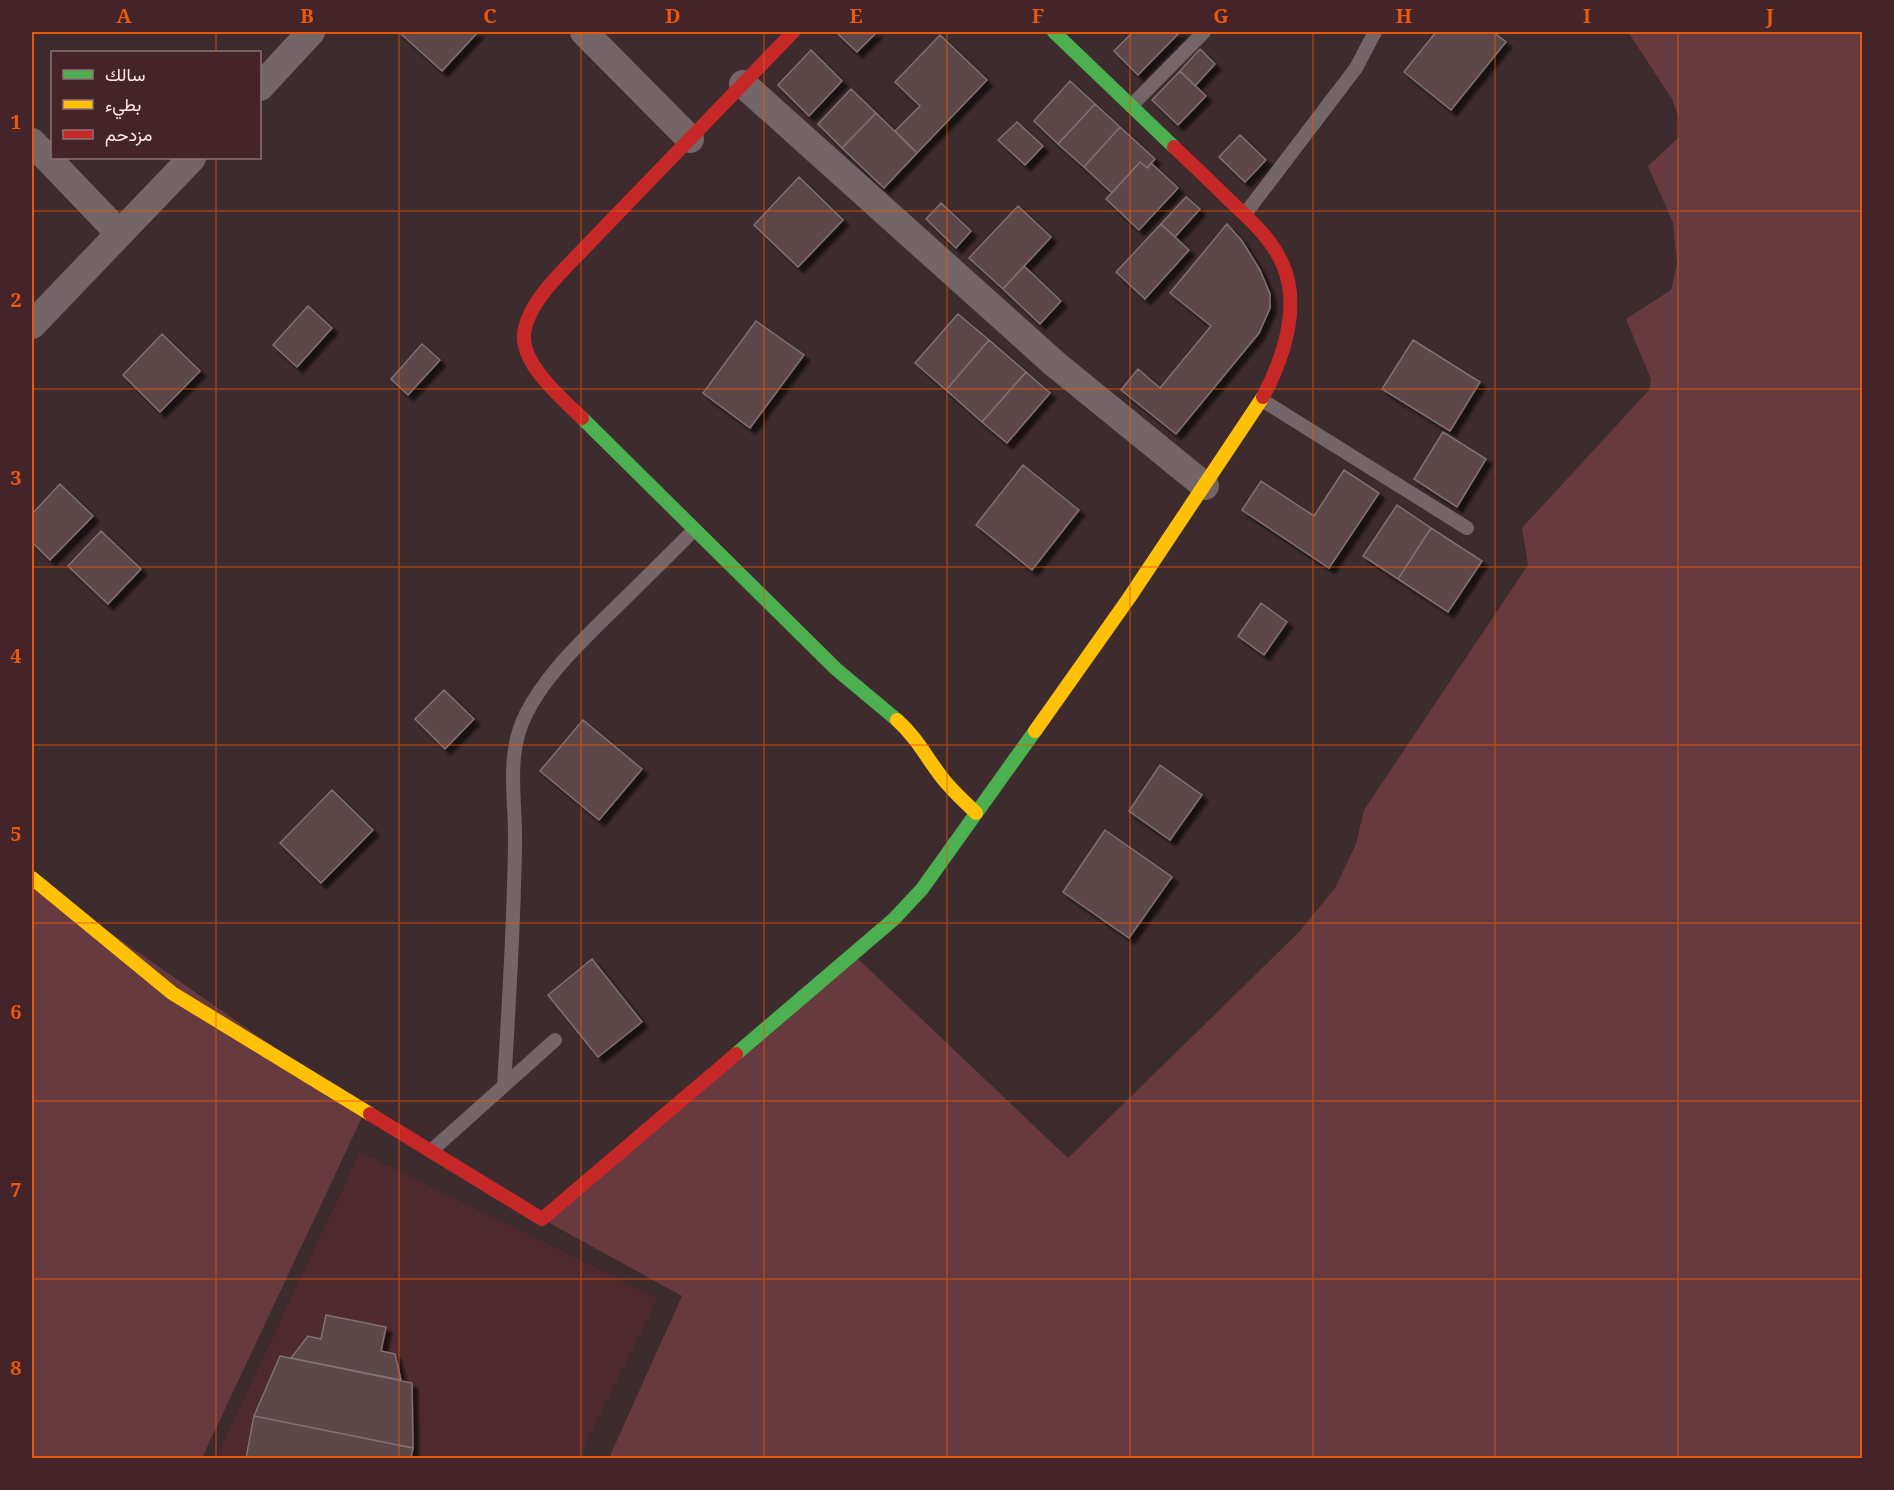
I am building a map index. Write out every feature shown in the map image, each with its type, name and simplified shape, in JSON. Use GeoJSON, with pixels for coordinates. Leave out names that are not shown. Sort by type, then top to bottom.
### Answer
{"type":"FeatureCollection","features":[{"type":"Feature","properties":{"kind":"street"},"geometry":{"type":"LineString","coordinates":[[261,86],[311,32]]}},
{"type":"Feature","properties":{"kind":"street"},"geometry":{"type":"LineString","coordinates":[[584,32],[690,139]]}},
{"type":"Feature","properties":{"kind":"street"},"geometry":{"type":"LineString","coordinates":[[793,32],[540,297],[524,329],[525,343],[529,356],[545,381],[836,669],[910,732],[941,776],[976,813]]}},
{"type":"Feature","properties":{"kind":"street"},"geometry":{"type":"LineString","coordinates":[[32,878],[172,993],[542,1219],[894,919],[922,889],[1123,607],[1262,400],[1270,384],[1289,325],[1290,299],[1286,273],[1275,249],[1245,214],[1054,32]]}},
{"type":"Feature","properties":{"kind":"street"},"geometry":{"type":"LineString","coordinates":[[743,84],[1055,364],[1204,486]]}},
{"type":"Feature","properties":{"kind":"street"},"geometry":{"type":"LineString","coordinates":[[32,142],[119,233]]}},
{"type":"Feature","properties":{"kind":"street"},"geometry":{"type":"LineString","coordinates":[[32,325],[191,159]]}},
{"type":"Feature","properties":{"kind":"lane"},"geometry":{"type":"LineString","coordinates":[[1131,106],[1204,32]]}},
{"type":"Feature","properties":{"kind":"lane"},"geometry":{"type":"LineString","coordinates":[[1245,214],[1356,68],[1375,32]]}},
{"type":"Feature","properties":{"kind":"lane"},"geometry":{"type":"LineString","coordinates":[[1262,400],[1467,528]]}},
{"type":"Feature","properties":{"kind":"lane"},"geometry":{"type":"LineString","coordinates":[[504,1085],[510,993],[515,841],[512,789],[516,741],[525,715],[541,688],[572,652],[694,530]]}},
{"type":"Feature","properties":{"kind":"lane"},"geometry":{"type":"LineString","coordinates":[[431,1151],[555,1040]]}},
{"type":"Feature","properties":{"kind":"shaded area"},"geometry":{"type":"Polygon","coordinates":[[[1628,32],[1862,32],[1862,1458],[609,1458],[682,1296],[542,1219],[853,954],[1068,1158],[1299,932],[1335,888],[1356,844],[1364,810],[1528,565],[1522,528],[1649,390],[1651,379],[1626,319],[1671,290],[1677,264],[1673,223],[1648,166],[1679,137],[1679,118],[1672,99],[1628,32]]]}},
{"type":"Feature","properties":{"kind":"shaded area"},"geometry":{"type":"Polygon","coordinates":[[[32,878],[365,1111],[202,1458],[32,1458],[32,878]]]}},
{"type":"Feature","properties":{"kind":"shaded area"},"geometry":{"type":"Polygon","coordinates":[[[360,1152],[658,1298],[578,1458],[216,1458],[360,1152]]]}},
{"type":"Feature","properties":{"kind":"building"},"geometry":{"type":"Polygon","coordinates":[[[399,32],[478,32],[442,71],[399,32]]]}},
{"type":"Feature","properties":{"kind":"building"},"geometry":{"type":"Polygon","coordinates":[[[836,32],[877,32],[857,52],[836,32]]]}},
{"type":"Feature","properties":{"kind":"building"},"geometry":{"type":"Polygon","coordinates":[[[1133,32],[1180,32],[1138,75],[1114,51],[1133,32]]]}},
{"type":"Feature","properties":{"kind":"building"},"geometry":{"type":"Polygon","coordinates":[[[1436,32],[1493,32],[1506,42],[1451,110],[1404,72],[1436,32]]]}},
{"type":"Feature","properties":{"kind":"building"},"geometry":{"type":"Polygon","coordinates":[[[940,35],[987,80],[917,153],[895,131],[920,106],[895,82],[940,35]]]}},
{"type":"Feature","properties":{"kind":"building"},"geometry":{"type":"Polygon","coordinates":[[[1200,49],[1215,64],[1195,86],[1180,71],[1200,49]]]}},
{"type":"Feature","properties":{"kind":"building"},"geometry":{"type":"Polygon","coordinates":[[[811,50],[842,81],[809,116],[778,85],[811,50]]]}},
{"type":"Feature","properties":{"kind":"building"},"geometry":{"type":"Polygon","coordinates":[[[1180,71],[1206,96],[1178,125],[1152,100],[1180,71]]]}},
{"type":"Feature","properties":{"kind":"building"},"geometry":{"type":"Polygon","coordinates":[[[1070,81],[1095,104],[1058,144],[1034,121],[1070,81]]]}},
{"type":"Feature","properties":{"kind":"building"},"geometry":{"type":"Polygon","coordinates":[[[851,89],[876,113],[842,148],[818,124],[851,89]]]}},
{"type":"Feature","properties":{"kind":"building"},"geometry":{"type":"Polygon","coordinates":[[[1095,104],[1120,127],[1084,167],[1058,144],[1095,104]]]}},
{"type":"Feature","properties":{"kind":"building"},"geometry":{"type":"Polygon","coordinates":[[[876,113],[917,153],[884,188],[842,148],[876,113]]]}},
{"type":"Feature","properties":{"kind":"building"},"geometry":{"type":"Polygon","coordinates":[[[1017,122],[1043,146],[1025,165],[998,140],[1017,122]]]}},
{"type":"Feature","properties":{"kind":"building"},"geometry":{"type":"Polygon","coordinates":[[[1120,127],[1155,159],[1147,168],[1140,162],[1112,193],[1084,167],[1120,127]]]}},
{"type":"Feature","properties":{"kind":"building"},"geometry":{"type":"Polygon","coordinates":[[[1240,135],[1266,160],[1245,182],[1219,157],[1240,135]]]}},
{"type":"Feature","properties":{"kind":"building"},"geometry":{"type":"Polygon","coordinates":[[[1140,162],[1147,168],[1151,163],[1178,188],[1139,230],[1106,199],[1140,162]]]}},
{"type":"Feature","properties":{"kind":"building"},"geometry":{"type":"Polygon","coordinates":[[[799,177],[843,220],[798,267],[754,225],[799,177]]]}},
{"type":"Feature","properties":{"kind":"building"},"geometry":{"type":"Polygon","coordinates":[[[1186,197],[1200,209],[1175,237],[1161,224],[1186,197]]]}},
{"type":"Feature","properties":{"kind":"building"},"geometry":{"type":"Polygon","coordinates":[[[941,203],[971,231],[956,248],[926,219],[941,203]]]}},
{"type":"Feature","properties":{"kind":"building"},"geometry":{"type":"Polygon","coordinates":[[[1018,206],[1051,237],[1003,289],[969,258],[1018,206]]]}},
{"type":"Feature","properties":{"kind":"building"},"geometry":{"type":"Polygon","coordinates":[[[1161,224],[1189,250],[1145,299],[1116,272],[1161,224]]]}},
{"type":"Feature","properties":{"kind":"building"},"geometry":{"type":"Polygon","coordinates":[[[1227,224],[1242,241],[1260,270],[1270,294],[1270,308],[1259,333],[1176,434],[1121,390],[1138,369],[1160,388],[1211,326],[1170,293],[1227,224]]]}},
{"type":"Feature","properties":{"kind":"building"},"geometry":{"type":"Polygon","coordinates":[[[1024,266],[1061,301],[1040,324],[1003,289],[1024,266]]]}},
{"type":"Feature","properties":{"kind":"building"},"geometry":{"type":"Polygon","coordinates":[[[308,306],[332,328],[297,367],[273,345],[308,306]]]}},
{"type":"Feature","properties":{"kind":"building"},"geometry":{"type":"Polygon","coordinates":[[[958,314],[989,340],[946,390],[915,363],[958,314]]]}},
{"type":"Feature","properties":{"kind":"building"},"geometry":{"type":"Polygon","coordinates":[[[756,321],[804,355],[750,428],[703,393],[756,321]]]}},
{"type":"Feature","properties":{"kind":"building"},"geometry":{"type":"Polygon","coordinates":[[[162,334],[200,371],[160,412],[123,375],[162,334]]]}},
{"type":"Feature","properties":{"kind":"building"},"geometry":{"type":"Polygon","coordinates":[[[989,340],[1026,372],[982,422],[946,390],[989,340]]]}},
{"type":"Feature","properties":{"kind":"building"},"geometry":{"type":"Polygon","coordinates":[[[1413,340],[1480,382],[1450,431],[1382,389],[1413,340]]]}},
{"type":"Feature","properties":{"kind":"building"},"geometry":{"type":"Polygon","coordinates":[[[422,344],[440,360],[408,395],[391,379],[422,344]]]}},
{"type":"Feature","properties":{"kind":"building"},"geometry":{"type":"Polygon","coordinates":[[[1026,372],[1050,393],[1007,443],[982,422],[1026,372]]]}},
{"type":"Feature","properties":{"kind":"building"},"geometry":{"type":"Polygon","coordinates":[[[1443,432],[1486,459],[1457,507],[1414,479],[1443,432]]]}},
{"type":"Feature","properties":{"kind":"building"},"geometry":{"type":"Polygon","coordinates":[[[1023,465],[1079,510],[1032,570],[976,525],[1023,465]]]}},
{"type":"Feature","properties":{"kind":"building"},"geometry":{"type":"Polygon","coordinates":[[[1344,470],[1379,493],[1329,568],[1242,510],[1261,481],[1314,516],[1344,470]]]}},
{"type":"Feature","properties":{"kind":"building"},"geometry":{"type":"Polygon","coordinates":[[[60,484],[93,516],[50,560],[32,542],[32,514],[60,484]]]}},
{"type":"Feature","properties":{"kind":"building"},"geometry":{"type":"Polygon","coordinates":[[[1397,505],[1431,528],[1398,579],[1363,556],[1397,505]]]}},
{"type":"Feature","properties":{"kind":"building"},"geometry":{"type":"Polygon","coordinates":[[[1431,528],[1482,561],[1448,612],[1398,579],[1431,528]]]}},
{"type":"Feature","properties":{"kind":"building"},"geometry":{"type":"Polygon","coordinates":[[[101,531],[141,569],[108,604],[68,566],[101,531]]]}},
{"type":"Feature","properties":{"kind":"building"},"geometry":{"type":"Polygon","coordinates":[[[1261,603],[1287,622],[1264,655],[1238,636],[1261,603]]]}},
{"type":"Feature","properties":{"kind":"building"},"geometry":{"type":"Polygon","coordinates":[[[444,690],[474,719],[445,749],[415,719],[444,690]]]}},
{"type":"Feature","properties":{"kind":"building"},"geometry":{"type":"Polygon","coordinates":[[[583,720],[642,769],[599,820],[540,771],[583,720]]]}},
{"type":"Feature","properties":{"kind":"building"},"geometry":{"type":"Polygon","coordinates":[[[1160,765],[1202,795],[1170,840],[1129,811],[1160,765]]]}},
{"type":"Feature","properties":{"kind":"building"},"geometry":{"type":"Polygon","coordinates":[[[332,790],[373,830],[321,883],[280,843],[332,790]]]}},
{"type":"Feature","properties":{"kind":"building"},"geometry":{"type":"Polygon","coordinates":[[[1105,830],[1172,877],[1129,938],[1063,892],[1105,830]]]}},
{"type":"Feature","properties":{"kind":"building"},"geometry":{"type":"Polygon","coordinates":[[[592,959],[642,1022],[598,1057],[548,995],[592,959]]]}},
{"type":"Feature","properties":{"kind":"building"},"geometry":{"type":"Polygon","coordinates":[[[326,1315],[386,1327],[381,1351],[395,1354],[401,1380],[291,1358],[308,1336],[321,1339],[326,1315]]]}},
{"type":"Feature","properties":{"kind":"building"},"geometry":{"type":"Polygon","coordinates":[[[280,1356],[412,1383],[413,1448],[254,1416],[280,1356]]]}},
{"type":"Feature","properties":{"kind":"building"},"geometry":{"type":"Polygon","coordinates":[[[254,1416],[413,1448],[411,1458],[246,1458],[254,1416]]]}},
{"type":"Feature","properties":{"kind":"traffic: fast"},"geometry":{"type":"LineString","coordinates":[[1054,32],[1174,147]]}},
{"type":"Feature","properties":{"kind":"traffic: fast"},"geometry":{"type":"LineString","coordinates":[[582,418],[836,669],[897,720]]}},
{"type":"Feature","properties":{"kind":"traffic: fast"},"geometry":{"type":"LineString","coordinates":[[736,1054],[894,919],[922,889],[1035,731]]}},
{"type":"Feature","properties":{"kind":"traffic: slow"},"geometry":{"type":"LineString","coordinates":[[1035,731],[1129,598],[1263,397]]}},
{"type":"Feature","properties":{"kind":"traffic: slow"},"geometry":{"type":"LineString","coordinates":[[897,720],[915,740],[948,785],[976,813]]}},
{"type":"Feature","properties":{"kind":"traffic: slow"},"geometry":{"type":"LineString","coordinates":[[32,878],[172,993],[370,1114]]}},
{"type":"Feature","properties":{"kind":"traffic: jam"},"geometry":{"type":"LineString","coordinates":[[582,418],[543,378],[527,353],[524,341],[525,328],[532,310],[562,271],[793,32]]}},
{"type":"Feature","properties":{"kind":"traffic: jam"},"geometry":{"type":"LineString","coordinates":[[1174,147],[1258,228],[1283,265],[1288,281],[1290,315],[1283,350],[1263,397]]}},
{"type":"Feature","properties":{"kind":"traffic: jam"},"geometry":{"type":"LineString","coordinates":[[370,1114],[542,1219],[736,1054]]}}]}
